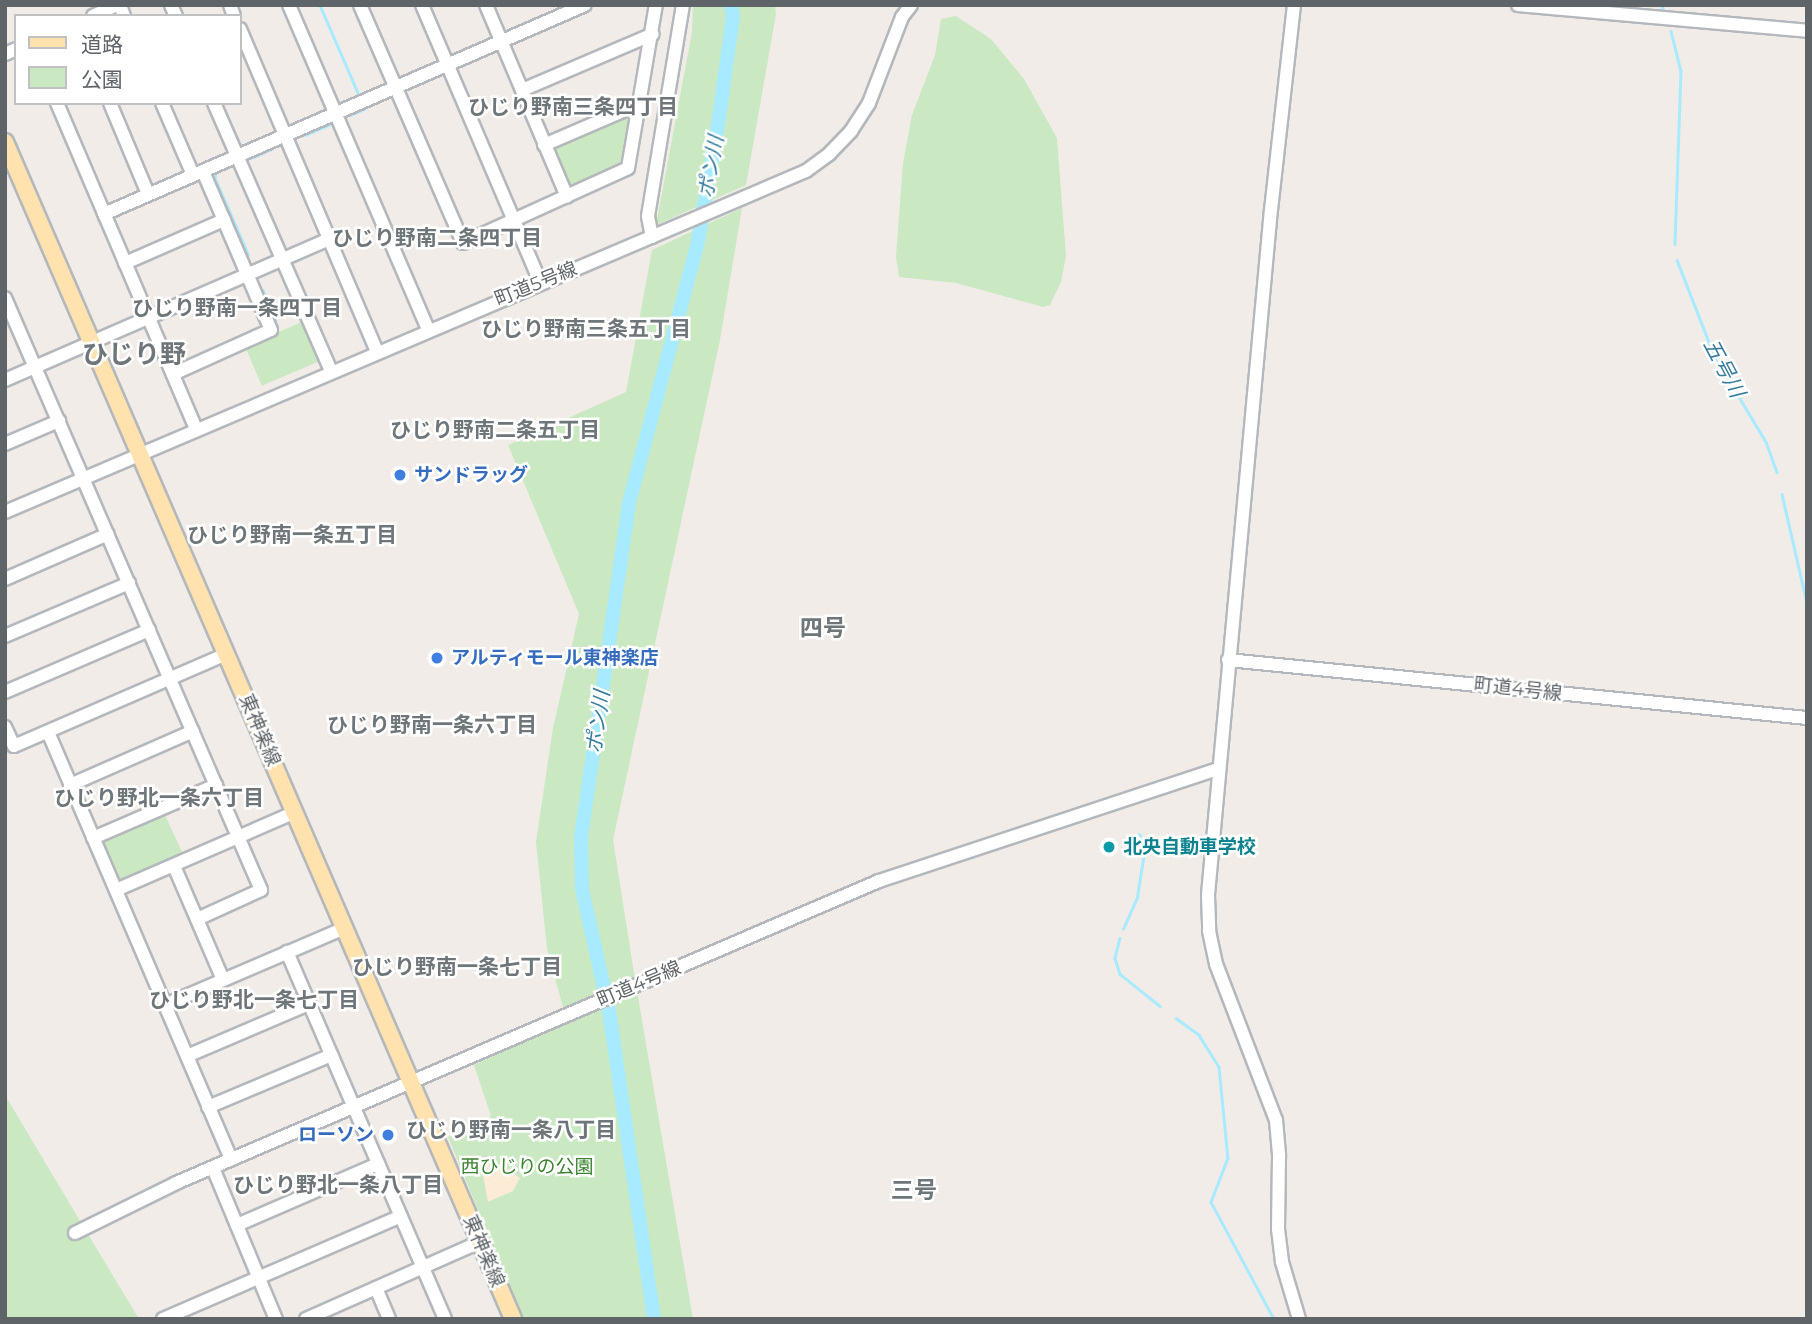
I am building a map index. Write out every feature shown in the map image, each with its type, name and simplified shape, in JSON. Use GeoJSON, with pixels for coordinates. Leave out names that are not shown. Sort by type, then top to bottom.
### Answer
{"type":"FeatureCollection","features":[{"type":"Feature","properties":{"kind":"main road","name":"東神楽線"},"geometry":{"type":"LineString","coordinates":[[5,142],[513,1319]]}},
{"type":"Feature","properties":{"kind":"street"},"geometry":{"type":"LineString","coordinates":[[98,14],[118,5]]}},
{"type":"Feature","properties":{"kind":"street"},"geometry":{"type":"LineString","coordinates":[[289,5],[428,330]]}},
{"type":"Feature","properties":{"kind":"street"},"geometry":{"type":"LineString","coordinates":[[359,5],[463,243],[628,168],[656,5]]}},
{"type":"Feature","properties":{"kind":"street"},"geometry":{"type":"LineString","coordinates":[[422,5],[540,281]]}},
{"type":"Feature","properties":{"kind":"street"},"geometry":{"type":"LineString","coordinates":[[485,5],[567,197]]}},
{"type":"Feature","properties":{"kind":"street"},"geometry":{"type":"LineString","coordinates":[[104,214],[585,5]]}},
{"type":"Feature","properties":{"kind":"street"},"geometry":{"type":"LineString","coordinates":[[652,237],[648,216],[683,5]]}},
{"type":"Feature","properties":{"kind":"street","name":"町道5号線"},"geometry":{"type":"LineString","coordinates":[[5,512],[540,281],[652,237],[806,171],[829,154],[851,131],[869,103],[902,18],[911,5]]}},
{"type":"Feature","properties":{"kind":"street"},"geometry":{"type":"LineString","coordinates":[[1294,5],[1217,769],[1208,895],[1209,931],[1224,988],[1276,1120],[1279,1157],[1278,1229],[1282,1262],[1299,1319]]}},
{"type":"Feature","properties":{"kind":"street"},"geometry":{"type":"LineString","coordinates":[[1518,5],[1807,31]]}},
{"type":"Feature","properties":{"kind":"street"},"geometry":{"type":"LineString","coordinates":[[242,34],[377,351]]}},
{"type":"Feature","properties":{"kind":"street"},"geometry":{"type":"LineString","coordinates":[[522,90],[653,34]]}},
{"type":"Feature","properties":{"kind":"street"},"geometry":{"type":"LineString","coordinates":[[544,145],[639,104]]}},
{"type":"Feature","properties":{"kind":"street"},"geometry":{"type":"LineString","coordinates":[[58,105],[196,429]]}},
{"type":"Feature","properties":{"kind":"street"},"geometry":{"type":"LineString","coordinates":[[111,105],[148,194]]}},
{"type":"Feature","properties":{"kind":"street"},"geometry":{"type":"LineString","coordinates":[[163,105],[224,220],[271,330],[173,374]]}},
{"type":"Feature","properties":{"kind":"street"},"geometry":{"type":"LineString","coordinates":[[215,105],[331,372]]}},
{"type":"Feature","properties":{"kind":"street"},"geometry":{"type":"LineString","coordinates":[[125,263],[224,220]]}},
{"type":"Feature","properties":{"kind":"street"},"geometry":{"type":"LineString","coordinates":[[5,380],[329,239]]}},
{"type":"Feature","properties":{"kind":"street"},"geometry":{"type":"LineString","coordinates":[[5,298],[8,313],[36,367],[261,890],[197,919]]}},
{"type":"Feature","properties":{"kind":"street"},"geometry":{"type":"LineString","coordinates":[[5,444],[59,421]]}},
{"type":"Feature","properties":{"kind":"street"},"geometry":{"type":"LineString","coordinates":[[5,579],[108,534]]}},
{"type":"Feature","properties":{"kind":"street"},"geometry":{"type":"LineString","coordinates":[[5,636],[129,583]]}},
{"type":"Feature","properties":{"kind":"street"},"geometry":{"type":"LineString","coordinates":[[5,692],[149,630]]}},
{"type":"Feature","properties":{"kind":"street"},"geometry":{"type":"LineString","coordinates":[[5,727],[14,746],[227,654]]}},
{"type":"Feature","properties":{"kind":"street","name":"町道4号線"},"geometry":{"type":"LineString","coordinates":[[1228,660],[1807,718]]}},
{"type":"Feature","properties":{"kind":"street"},"geometry":{"type":"LineString","coordinates":[[70,785],[193,731]]}},
{"type":"Feature","properties":{"kind":"street"},"geometry":{"type":"LineString","coordinates":[[48,732],[231,1160]]}},
{"type":"Feature","properties":{"kind":"street","name":"町道4号線"},"geometry":{"type":"LineString","coordinates":[[75,1233],[176,1183],[879,881],[1217,769]]}},
{"type":"Feature","properties":{"kind":"street"},"geometry":{"type":"LineString","coordinates":[[93,838],[216,785]]}},
{"type":"Feature","properties":{"kind":"street"},"geometry":{"type":"LineString","coordinates":[[116,890],[295,812]]}},
{"type":"Feature","properties":{"kind":"street"},"geometry":{"type":"LineString","coordinates":[[174,866],[223,979]]}},
{"type":"Feature","properties":{"kind":"street"},"geometry":{"type":"LineString","coordinates":[[165,1005],[345,928]]}},
{"type":"Feature","properties":{"kind":"street"},"geometry":{"type":"LineString","coordinates":[[286,952],[444,1319]]}},
{"type":"Feature","properties":{"kind":"street"},"geometry":{"type":"LineString","coordinates":[[187,1056],[309,1004]]}},
{"type":"Feature","properties":{"kind":"street"},"geometry":{"type":"LineString","coordinates":[[208,1107],[331,1055]]}},
{"type":"Feature","properties":{"kind":"street"},"geometry":{"type":"LineString","coordinates":[[237,1225],[378,1164]]}},
{"type":"Feature","properties":{"kind":"street"},"geometry":{"type":"LineString","coordinates":[[213,1168],[276,1319]]}},
{"type":"Feature","properties":{"kind":"street"},"geometry":{"type":"LineString","coordinates":[[163,1319],[401,1216]]}},
{"type":"Feature","properties":{"kind":"street"},"geometry":{"type":"LineString","coordinates":[[306,1319],[329,1315],[376,1289],[480,1242]]}},
{"type":"Feature","properties":{"kind":"street"},"geometry":{"type":"LineString","coordinates":[[376,1289],[389,1319]]}},
{"type":"Feature","properties":{"kind":"green space"},"geometry":{"type":"Polygon","coordinates":[[[693,5],[775,5],[776,14],[746,185],[656,225],[692,32],[693,5]]]}},
{"type":"Feature","properties":{"kind":"green space"},"geometry":{"type":"Polygon","coordinates":[[[956,16],[991,39],[1024,79],[1057,138],[1066,256],[1061,282],[1050,305],[1043,307],[956,283],[899,277],[896,257],[903,163],[912,115],[935,55],[941,19],[956,16]]]}},
{"type":"Feature","properties":{"kind":"green space"},"geometry":{"type":"Polygon","coordinates":[[[626,114],[631,119],[620,169],[575,190],[568,186],[552,146],[626,114]]]}},
{"type":"Feature","properties":{"kind":"green space"},"geometry":{"type":"Polygon","coordinates":[[[742,208],[720,340],[613,840],[635,979],[564,1011],[547,949],[536,842],[553,728],[579,614],[508,445],[626,392],[652,250],[742,208]]]}},
{"type":"Feature","properties":{"kind":"green space"},"geometry":{"type":"Polygon","coordinates":[[[302,322],[319,362],[262,386],[245,346],[302,322]]]}},
{"type":"Feature","properties":{"kind":"green space"},"geometry":{"type":"Polygon","coordinates":[[[164,813],[184,856],[123,883],[117,881],[101,842],[103,838],[164,813]]]}},
{"type":"Feature","properties":{"kind":"green space","name":"西ひじりの公園"},"geometry":{"type":"Polygon","coordinates":[[[637,991],[693,1319],[523,1319],[448,1137],[491,1116],[474,1065],[637,991]]]}},
{"type":"Feature","properties":{"kind":"green space"},"geometry":{"type":"Polygon","coordinates":[[[5,1095],[77,1216],[139,1319],[5,1319],[5,1095]]]}},
{"type":"Feature","properties":{"kind":"sand"},"geometry":{"type":"Polygon","coordinates":[[[491,1162],[502,1165],[520,1178],[513,1191],[488,1202],[481,1165],[491,1162]]]}},
{"type":"Feature","properties":{"kind":"waterway"},"geometry":{"type":"LineString","coordinates":[[320,5],[358,93]]}},
{"type":"Feature","properties":{"kind":"waterway","name":"ポン川"},"geometry":{"type":"LineString","coordinates":[[654,1319],[609,1010],[582,889],[581,837],[629,503],[698,241],[719,118],[733,16],[731,5]]}},
{"type":"Feature","properties":{"kind":"waterway","name":"五号川"},"geometry":{"type":"LineString","coordinates":[[1662,5],[1664,11]]}},
{"type":"Feature","properties":{"kind":"waterway","name":"五号川"},"geometry":{"type":"LineString","coordinates":[[1671,31],[1681,71],[1675,244]]}},
{"type":"Feature","properties":{"kind":"waterway"},"geometry":{"type":"LineString","coordinates":[[350,115],[364,109]]}},
{"type":"Feature","properties":{"kind":"waterway"},"geometry":{"type":"LineString","coordinates":[[305,135],[329,125]]}},
{"type":"Feature","properties":{"kind":"waterway"},"geometry":{"type":"LineString","coordinates":[[251,158],[271,149]]}},
{"type":"Feature","properties":{"kind":"waterway"},"geometry":{"type":"LineString","coordinates":[[232,166],[216,172],[215,178],[248,254]]}},
{"type":"Feature","properties":{"kind":"waterway","name":"五号川"},"geometry":{"type":"LineString","coordinates":[[1677,260],[1714,355],[1766,442],[1777,472]]}},
{"type":"Feature","properties":{"kind":"waterway"},"geometry":{"type":"LineString","coordinates":[[263,290],[276,320]]}},
{"type":"Feature","properties":{"kind":"waterway","name":"五号川"},"geometry":{"type":"LineString","coordinates":[[1782,494],[1807,603]]}},
{"type":"Feature","properties":{"kind":"waterway"},"geometry":{"type":"LineString","coordinates":[[1123,929],[1137,897],[1145,846],[1139,834]]}},
{"type":"Feature","properties":{"kind":"waterway"},"geometry":{"type":"LineString","coordinates":[[1120,938],[1115,958],[1120,974],[1160,1006]]}},
{"type":"Feature","properties":{"kind":"waterway"},"geometry":{"type":"LineString","coordinates":[[1176,1018],[1199,1035],[1219,1067],[1228,1158],[1211,1202],[1274,1319]]}},
{"type":"Feature","properties":{"kind":"place","name":"サンドラッグ"},"geometry":{"type":"Point","coordinates":[400,475]}},
{"type":"Feature","properties":{"kind":"place","name":"アルティモール東神楽店"},"geometry":{"type":"Point","coordinates":[437,658]}},
{"type":"Feature","properties":{"kind":"place","name":"北央自動車学校"},"geometry":{"type":"Point","coordinates":[1109,847]}},
{"type":"Feature","properties":{"kind":"place","name":"ローソン"},"geometry":{"type":"Point","coordinates":[388,1135]}},
{"type":"Feature","properties":{"kind":"district","name":"ひじり野南三条四丁目"},"geometry":{"type":"Point","coordinates":[573,107]}},
{"type":"Feature","properties":{"kind":"district","name":"ひじり野南二条四丁目"},"geometry":{"type":"Point","coordinates":[437,238]}},
{"type":"Feature","properties":{"kind":"district","name":"ひじり野南一条四丁目"},"geometry":{"type":"Point","coordinates":[237,308]}},
{"type":"Feature","properties":{"kind":"district","name":"ひじり野南三条五丁目"},"geometry":{"type":"Point","coordinates":[586,329]}},
{"type":"Feature","properties":{"kind":"district","name":"ひじり野"},"geometry":{"type":"Point","coordinates":[134,355]}},
{"type":"Feature","properties":{"kind":"district","name":"ひじり野南二条五丁目"},"geometry":{"type":"Point","coordinates":[495,430]}},
{"type":"Feature","properties":{"kind":"district","name":"ひじり野南一条五丁目"},"geometry":{"type":"Point","coordinates":[292,535]}},
{"type":"Feature","properties":{"kind":"district","name":"四号"},"geometry":{"type":"Point","coordinates":[823,628]}},
{"type":"Feature","properties":{"kind":"district","name":"ひじり野南一条六丁目"},"geometry":{"type":"Point","coordinates":[432,725]}},
{"type":"Feature","properties":{"kind":"district","name":"ひじり野北一条六丁目"},"geometry":{"type":"Point","coordinates":[159,798]}},
{"type":"Feature","properties":{"kind":"district","name":"ひじり野南一条七丁目"},"geometry":{"type":"Point","coordinates":[457,967]}},
{"type":"Feature","properties":{"kind":"district","name":"ひじり野北一条七丁目"},"geometry":{"type":"Point","coordinates":[254,1000]}},
{"type":"Feature","properties":{"kind":"district","name":"ひじり野南一条八丁目"},"geometry":{"type":"Point","coordinates":[511,1130]}},
{"type":"Feature","properties":{"kind":"district","name":"ひじり野北一条八丁目"},"geometry":{"type":"Point","coordinates":[338,1185]}},
{"type":"Feature","properties":{"kind":"district","name":"三号"},"geometry":{"type":"Point","coordinates":[914,1190]}}]}
